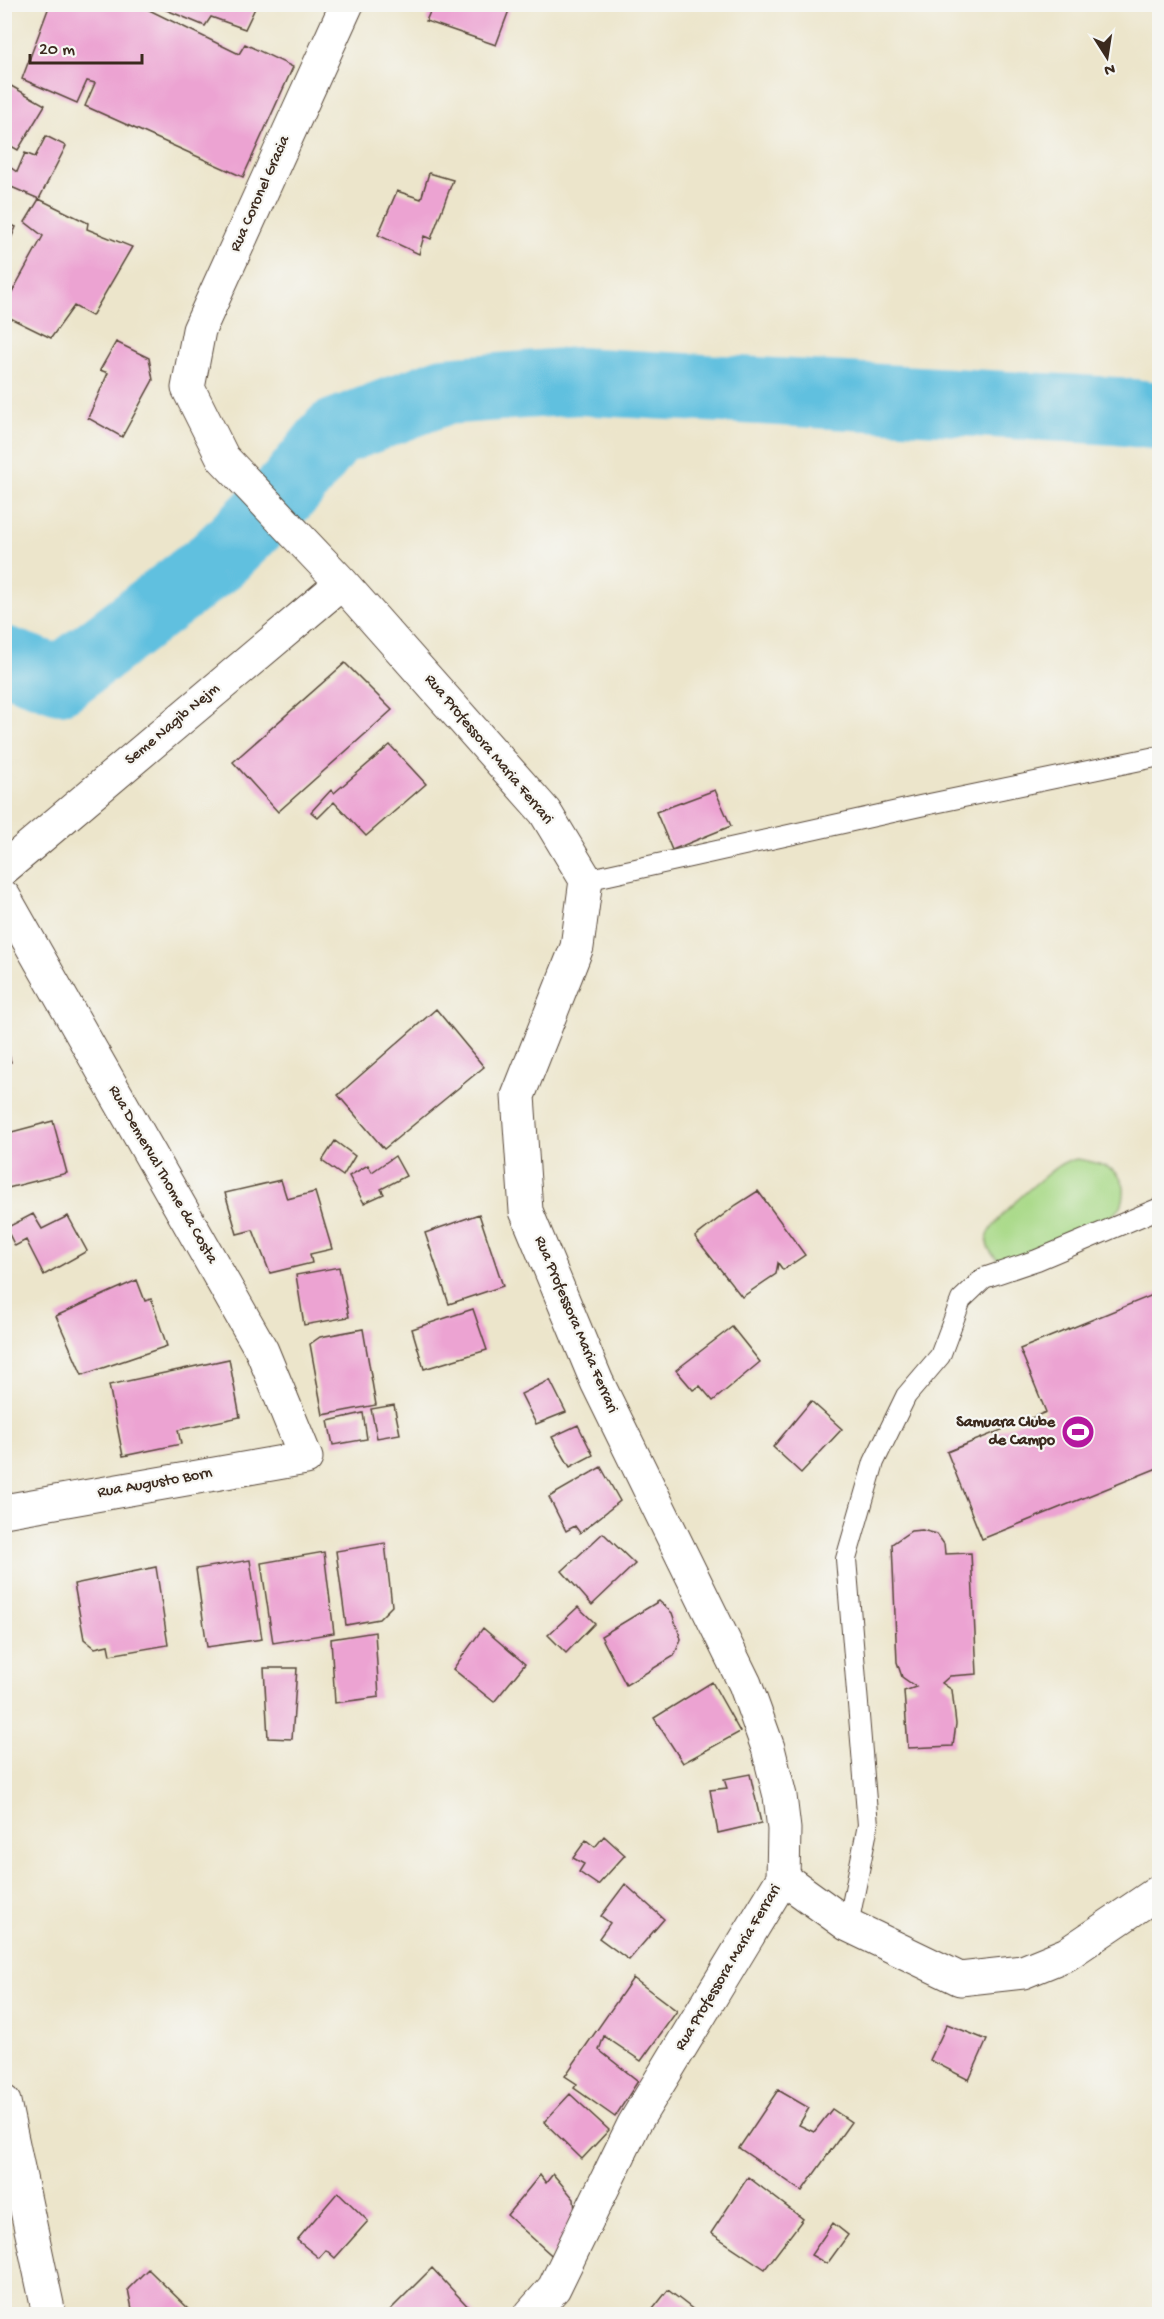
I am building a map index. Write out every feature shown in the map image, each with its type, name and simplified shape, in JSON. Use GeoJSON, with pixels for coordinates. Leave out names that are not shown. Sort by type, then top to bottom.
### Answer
{"type":"FeatureCollection","features":[{"type":"Feature","properties":{"kind":"street","name":"Rua Coronel Gracia"},"geometry":{"type":"LineString","coordinates":[[189,388],[199,330],[347,4]]}},
{"type":"Feature","properties":{"kind":"street","name":"Rua Professora Maria Ferrari"},"geometry":{"type":"LineString","coordinates":[[189,388],[224,458],[305,542],[545,812],[586,880],[577,947],[518,1096],[526,1211],[597,1382],[745,1684],[768,1748],[780,1796],[784,1829],[783,1878],[634,2124],[554,2288],[531,2314]]}},
{"type":"Feature","properties":{"kind":"street","name":"Seme Nagib Nejm"},"geometry":{"type":"LineString","coordinates":[[4,868],[342,583]]}},
{"type":"Feature","properties":{"kind":"street","name":"Rua Demerval Thome da Costa"},"geometry":{"type":"LineString","coordinates":[[4,897],[262,1351],[306,1458]]}},
{"type":"Feature","properties":{"kind":"street","name":"Rua Augusto Born"},"geometry":{"type":"LineString","coordinates":[[4,1511],[306,1458]]}},
{"type":"Feature","properties":{"kind":"street"},"geometry":{"type":"LineString","coordinates":[[783,1878],[848,1925],[960,1978],[1023,1972],[1067,1954],[1160,1891]]}},
{"type":"Feature","properties":{"kind":"street"},"geometry":{"type":"LineString","coordinates":[[4,2102],[49,2314]]}},
{"type":"Feature","properties":{"kind":"lane"},"geometry":{"type":"LineString","coordinates":[[586,880],[920,806],[1160,756]]}},
{"type":"Feature","properties":{"kind":"lane"},"geometry":{"type":"LineString","coordinates":[[848,1925],[868,1825],[846,1559],[874,1462],[906,1396],[939,1356],[961,1300],[984,1278],[1037,1260],[1160,1208]]}},
{"type":"Feature","properties":{"kind":"green space"},"geometry":{"type":"Polygon","coordinates":[[[1077,1159],[1101,1164],[1115,1172],[1123,1184],[1124,1193],[1119,1209],[1091,1227],[1043,1244],[1008,1261],[1000,1261],[990,1251],[987,1242],[995,1224],[1044,1177],[1063,1163],[1077,1159]]]}},
{"type":"Feature","properties":{"kind":"building"},"geometry":{"type":"Polygon","coordinates":[[[50,4],[137,4],[239,54],[245,44],[293,67],[243,177],[85,106],[95,83],[87,81],[77,103],[22,79],[50,4]]]}},
{"type":"Feature","properties":{"kind":"building"},"geometry":{"type":"Polygon","coordinates":[[[152,4],[257,4],[245,29],[211,17],[205,26],[152,4]]]}},
{"type":"Feature","properties":{"kind":"building"},"geometry":{"type":"Polygon","coordinates":[[[433,5],[511,5],[496,45],[426,21],[433,5]]]}},
{"type":"Feature","properties":{"kind":"building"},"geometry":{"type":"Polygon","coordinates":[[[4,82],[45,105],[18,150],[4,142],[4,82]]]}},
{"type":"Feature","properties":{"kind":"building"},"geometry":{"type":"Polygon","coordinates":[[[46,136],[66,146],[39,199],[9,186],[4,194],[4,163],[17,172],[25,153],[35,157],[46,136]]]}},
{"type":"Feature","properties":{"kind":"building"},"geometry":{"type":"Polygon","coordinates":[[[429,173],[453,180],[431,239],[424,236],[419,254],[378,235],[397,191],[421,199],[429,173]]]}},
{"type":"Feature","properties":{"kind":"building"},"geometry":{"type":"Polygon","coordinates":[[[39,199],[88,223],[87,229],[132,247],[92,316],[74,306],[51,338],[4,315],[4,288],[12,292],[43,236],[25,222],[39,199]]]}},
{"type":"Feature","properties":{"kind":"building"},"geometry":{"type":"Polygon","coordinates":[[[4,222],[16,227],[7,248],[4,247],[4,222]]]}},
{"type":"Feature","properties":{"kind":"building"},"geometry":{"type":"Polygon","coordinates":[[[116,342],[149,358],[153,380],[122,437],[88,418],[108,373],[100,370],[116,342]]]}},
{"type":"Feature","properties":{"kind":"building"},"geometry":{"type":"Polygon","coordinates":[[[345,663],[392,710],[278,812],[233,762],[345,663]]]}},
{"type":"Feature","properties":{"kind":"building"},"geometry":{"type":"Polygon","coordinates":[[[390,745],[426,784],[366,836],[334,802],[318,818],[311,812],[331,790],[334,793],[390,745]]]}},
{"type":"Feature","properties":{"kind":"building"},"geometry":{"type":"Polygon","coordinates":[[[715,790],[731,826],[672,850],[656,812],[715,790]]]}},
{"type":"Feature","properties":{"kind":"building"},"geometry":{"type":"Polygon","coordinates":[[[436,1009],[484,1067],[384,1149],[338,1095],[436,1009]]]}},
{"type":"Feature","properties":{"kind":"building"},"geometry":{"type":"Polygon","coordinates":[[[4,1037],[11,1062],[4,1064],[4,1037]]]}},
{"type":"Feature","properties":{"kind":"building"},"geometry":{"type":"Polygon","coordinates":[[[53,1121],[67,1173],[4,1189],[4,1134],[53,1121]]]}},
{"type":"Feature","properties":{"kind":"building"},"geometry":{"type":"Polygon","coordinates":[[[335,1141],[355,1156],[343,1176],[322,1161],[335,1141]]]}},
{"type":"Feature","properties":{"kind":"building"},"geometry":{"type":"Polygon","coordinates":[[[395,1156],[406,1176],[381,1189],[384,1194],[364,1203],[349,1176],[368,1165],[372,1172],[395,1156]]]}},
{"type":"Feature","properties":{"kind":"building"},"geometry":{"type":"Polygon","coordinates":[[[281,1180],[287,1199],[315,1192],[332,1249],[310,1254],[312,1263],[270,1273],[253,1230],[237,1234],[225,1193],[281,1180]]]}},
{"type":"Feature","properties":{"kind":"building"},"geometry":{"type":"Polygon","coordinates":[[[758,1191],[805,1255],[783,1270],[778,1263],[776,1274],[742,1297],[695,1237],[758,1191]]]}},
{"type":"Feature","properties":{"kind":"building"},"geometry":{"type":"Polygon","coordinates":[[[33,1214],[42,1229],[68,1216],[87,1251],[44,1275],[26,1240],[15,1246],[6,1228],[33,1214]]]}},
{"type":"Feature","properties":{"kind":"building"},"geometry":{"type":"Polygon","coordinates":[[[479,1214],[503,1286],[449,1304],[425,1233],[479,1214]]]}},
{"type":"Feature","properties":{"kind":"building"},"geometry":{"type":"Polygon","coordinates":[[[339,1267],[349,1317],[304,1325],[296,1275],[339,1267]]]}},
{"type":"Feature","properties":{"kind":"building"},"geometry":{"type":"Polygon","coordinates":[[[137,1280],[145,1301],[151,1299],[167,1346],[82,1375],[56,1316],[137,1280]]]}},
{"type":"Feature","properties":{"kind":"building","name":"Samuara Clube de Campo"},"geometry":{"type":"Polygon","coordinates":[[[1160,1292],[1160,1467],[982,1539],[947,1452],[1046,1412],[1020,1349],[1160,1292]]]}},
{"type":"Feature","properties":{"kind":"building"},"geometry":{"type":"Polygon","coordinates":[[[473,1309],[487,1350],[424,1369],[412,1329],[473,1309]]]}},
{"type":"Feature","properties":{"kind":"building"},"geometry":{"type":"Polygon","coordinates":[[[732,1327],[760,1362],[713,1401],[700,1386],[693,1390],[676,1370],[732,1327]]]}},
{"type":"Feature","properties":{"kind":"building"},"geometry":{"type":"Polygon","coordinates":[[[363,1329],[376,1405],[323,1415],[310,1344],[320,1337],[363,1329]]]}},
{"type":"Feature","properties":{"kind":"building"},"geometry":{"type":"Polygon","coordinates":[[[229,1359],[240,1417],[178,1430],[181,1444],[123,1456],[109,1385],[229,1359]]]}},
{"type":"Feature","properties":{"kind":"building"},"geometry":{"type":"Polygon","coordinates":[[[550,1380],[566,1412],[536,1424],[521,1394],[550,1380]]]}},
{"type":"Feature","properties":{"kind":"building"},"geometry":{"type":"Polygon","coordinates":[[[811,1401],[842,1429],[801,1473],[773,1447],[811,1401]]]}},
{"type":"Feature","properties":{"kind":"building"},"geometry":{"type":"Polygon","coordinates":[[[394,1405],[400,1434],[377,1438],[371,1409],[394,1405]]]}},
{"type":"Feature","properties":{"kind":"building"},"geometry":{"type":"Polygon","coordinates":[[[363,1413],[367,1439],[333,1445],[328,1421],[363,1413]]]}},
{"type":"Feature","properties":{"kind":"building"},"geometry":{"type":"Polygon","coordinates":[[[578,1425],[593,1455],[570,1467],[552,1437],[578,1425]]]}},
{"type":"Feature","properties":{"kind":"building"},"geometry":{"type":"Polygon","coordinates":[[[601,1467],[620,1501],[580,1533],[575,1526],[566,1531],[549,1497],[601,1467]]]}},
{"type":"Feature","properties":{"kind":"building"},"geometry":{"type":"Polygon","coordinates":[[[922,1530],[937,1534],[944,1544],[945,1554],[971,1553],[977,1674],[950,1676],[942,1683],[952,1690],[956,1724],[953,1746],[908,1748],[904,1691],[916,1687],[902,1677],[897,1662],[892,1544],[911,1531],[922,1530]]]}},
{"type":"Feature","properties":{"kind":"building"},"geometry":{"type":"Polygon","coordinates":[[[603,1533],[635,1564],[592,1605],[562,1571],[603,1533]]]}},
{"type":"Feature","properties":{"kind":"building"},"geometry":{"type":"Polygon","coordinates":[[[385,1543],[392,1606],[379,1619],[346,1625],[336,1551],[385,1543]]]}},
{"type":"Feature","properties":{"kind":"building"},"geometry":{"type":"Polygon","coordinates":[[[324,1552],[334,1633],[273,1643],[261,1563],[324,1552]]]}},
{"type":"Feature","properties":{"kind":"building"},"geometry":{"type":"Polygon","coordinates":[[[250,1560],[262,1639],[207,1647],[196,1569],[250,1560]]]}},
{"type":"Feature","properties":{"kind":"building"},"geometry":{"type":"Polygon","coordinates":[[[156,1567],[168,1645],[110,1655],[108,1645],[95,1648],[84,1639],[74,1584],[156,1567]]]}},
{"type":"Feature","properties":{"kind":"building"},"geometry":{"type":"Polygon","coordinates":[[[659,1601],[672,1613],[681,1639],[674,1656],[626,1685],[601,1636],[659,1601]]]}},
{"type":"Feature","properties":{"kind":"building"},"geometry":{"type":"Polygon","coordinates":[[[578,1607],[595,1623],[566,1653],[548,1635],[578,1607]]]}},
{"type":"Feature","properties":{"kind":"building"},"geometry":{"type":"Polygon","coordinates":[[[483,1628],[525,1664],[494,1702],[453,1669],[483,1628]]]}},
{"type":"Feature","properties":{"kind":"building"},"geometry":{"type":"Polygon","coordinates":[[[375,1632],[379,1697],[335,1703],[331,1639],[375,1632]]]}},
{"type":"Feature","properties":{"kind":"building"},"geometry":{"type":"Polygon","coordinates":[[[264,1668],[297,1668],[292,1739],[268,1738],[264,1668]]]}},
{"type":"Feature","properties":{"kind":"building"},"geometry":{"type":"Polygon","coordinates":[[[712,1682],[740,1732],[683,1763],[654,1718],[712,1682]]]}},
{"type":"Feature","properties":{"kind":"building"},"geometry":{"type":"Polygon","coordinates":[[[750,1774],[761,1823],[718,1833],[710,1790],[727,1788],[724,1779],[750,1774]]]}},
{"type":"Feature","properties":{"kind":"building"},"geometry":{"type":"Polygon","coordinates":[[[604,1836],[625,1855],[598,1885],[579,1872],[584,1864],[573,1858],[586,1840],[595,1847],[604,1836]]]}},
{"type":"Feature","properties":{"kind":"building"},"geometry":{"type":"Polygon","coordinates":[[[625,1884],[664,1919],[629,1960],[599,1938],[610,1923],[601,1916],[625,1884]]]}},
{"type":"Feature","properties":{"kind":"building"},"geometry":{"type":"Polygon","coordinates":[[[633,1978],[677,2011],[641,2061],[604,2036],[599,2050],[638,2081],[615,2117],[574,2088],[577,2084],[565,2076],[633,1978]]]}},
{"type":"Feature","properties":{"kind":"building"},"geometry":{"type":"Polygon","coordinates":[[[947,2024],[987,2040],[969,2080],[930,2060],[947,2024]]]}},
{"type":"Feature","properties":{"kind":"building"},"geometry":{"type":"Polygon","coordinates":[[[778,2090],[809,2108],[799,2125],[814,2132],[832,2109],[851,2122],[802,2191],[739,2148],[778,2090]]]}},
{"type":"Feature","properties":{"kind":"building"},"geometry":{"type":"Polygon","coordinates":[[[570,2094],[609,2130],[582,2159],[544,2122],[570,2094]]]}},
{"type":"Feature","properties":{"kind":"building"},"geometry":{"type":"Polygon","coordinates":[[[553,2174],[574,2199],[576,2226],[558,2261],[507,2215],[540,2175],[546,2183],[553,2174]]]}},
{"type":"Feature","properties":{"kind":"building"},"geometry":{"type":"Polygon","coordinates":[[[748,2177],[803,2219],[765,2269],[711,2233],[748,2177]]]}},
{"type":"Feature","properties":{"kind":"building"},"geometry":{"type":"Polygon","coordinates":[[[338,2192],[368,2221],[335,2258],[326,2250],[319,2258],[297,2240],[338,2192]]]}},
{"type":"Feature","properties":{"kind":"building"},"geometry":{"type":"Polygon","coordinates":[[[833,2223],[848,2235],[827,2264],[811,2255],[833,2223]]]}},
{"type":"Feature","properties":{"kind":"building"},"geometry":{"type":"Polygon","coordinates":[[[432,2268],[475,2314],[386,2314],[432,2268]]]}},
{"type":"Feature","properties":{"kind":"building"},"geometry":{"type":"Polygon","coordinates":[[[148,2269],[194,2314],[133,2314],[128,2289],[148,2269]]]}},
{"type":"Feature","properties":{"kind":"building"},"geometry":{"type":"Polygon","coordinates":[[[668,2290],[699,2314],[649,2314],[668,2290]]]}},
{"type":"Feature","properties":{"kind":"waterway"},"geometry":{"type":"LineString","coordinates":[[4,660],[60,680],[216,561],[291,487],[334,433],[444,391],[578,381],[1116,411],[1160,416]]}},
{"type":"Feature","properties":{"kind":"place","name":"Samuara Clube de Campo"},"geometry":{"type":"Point","coordinates":[1078,1432]}}]}
